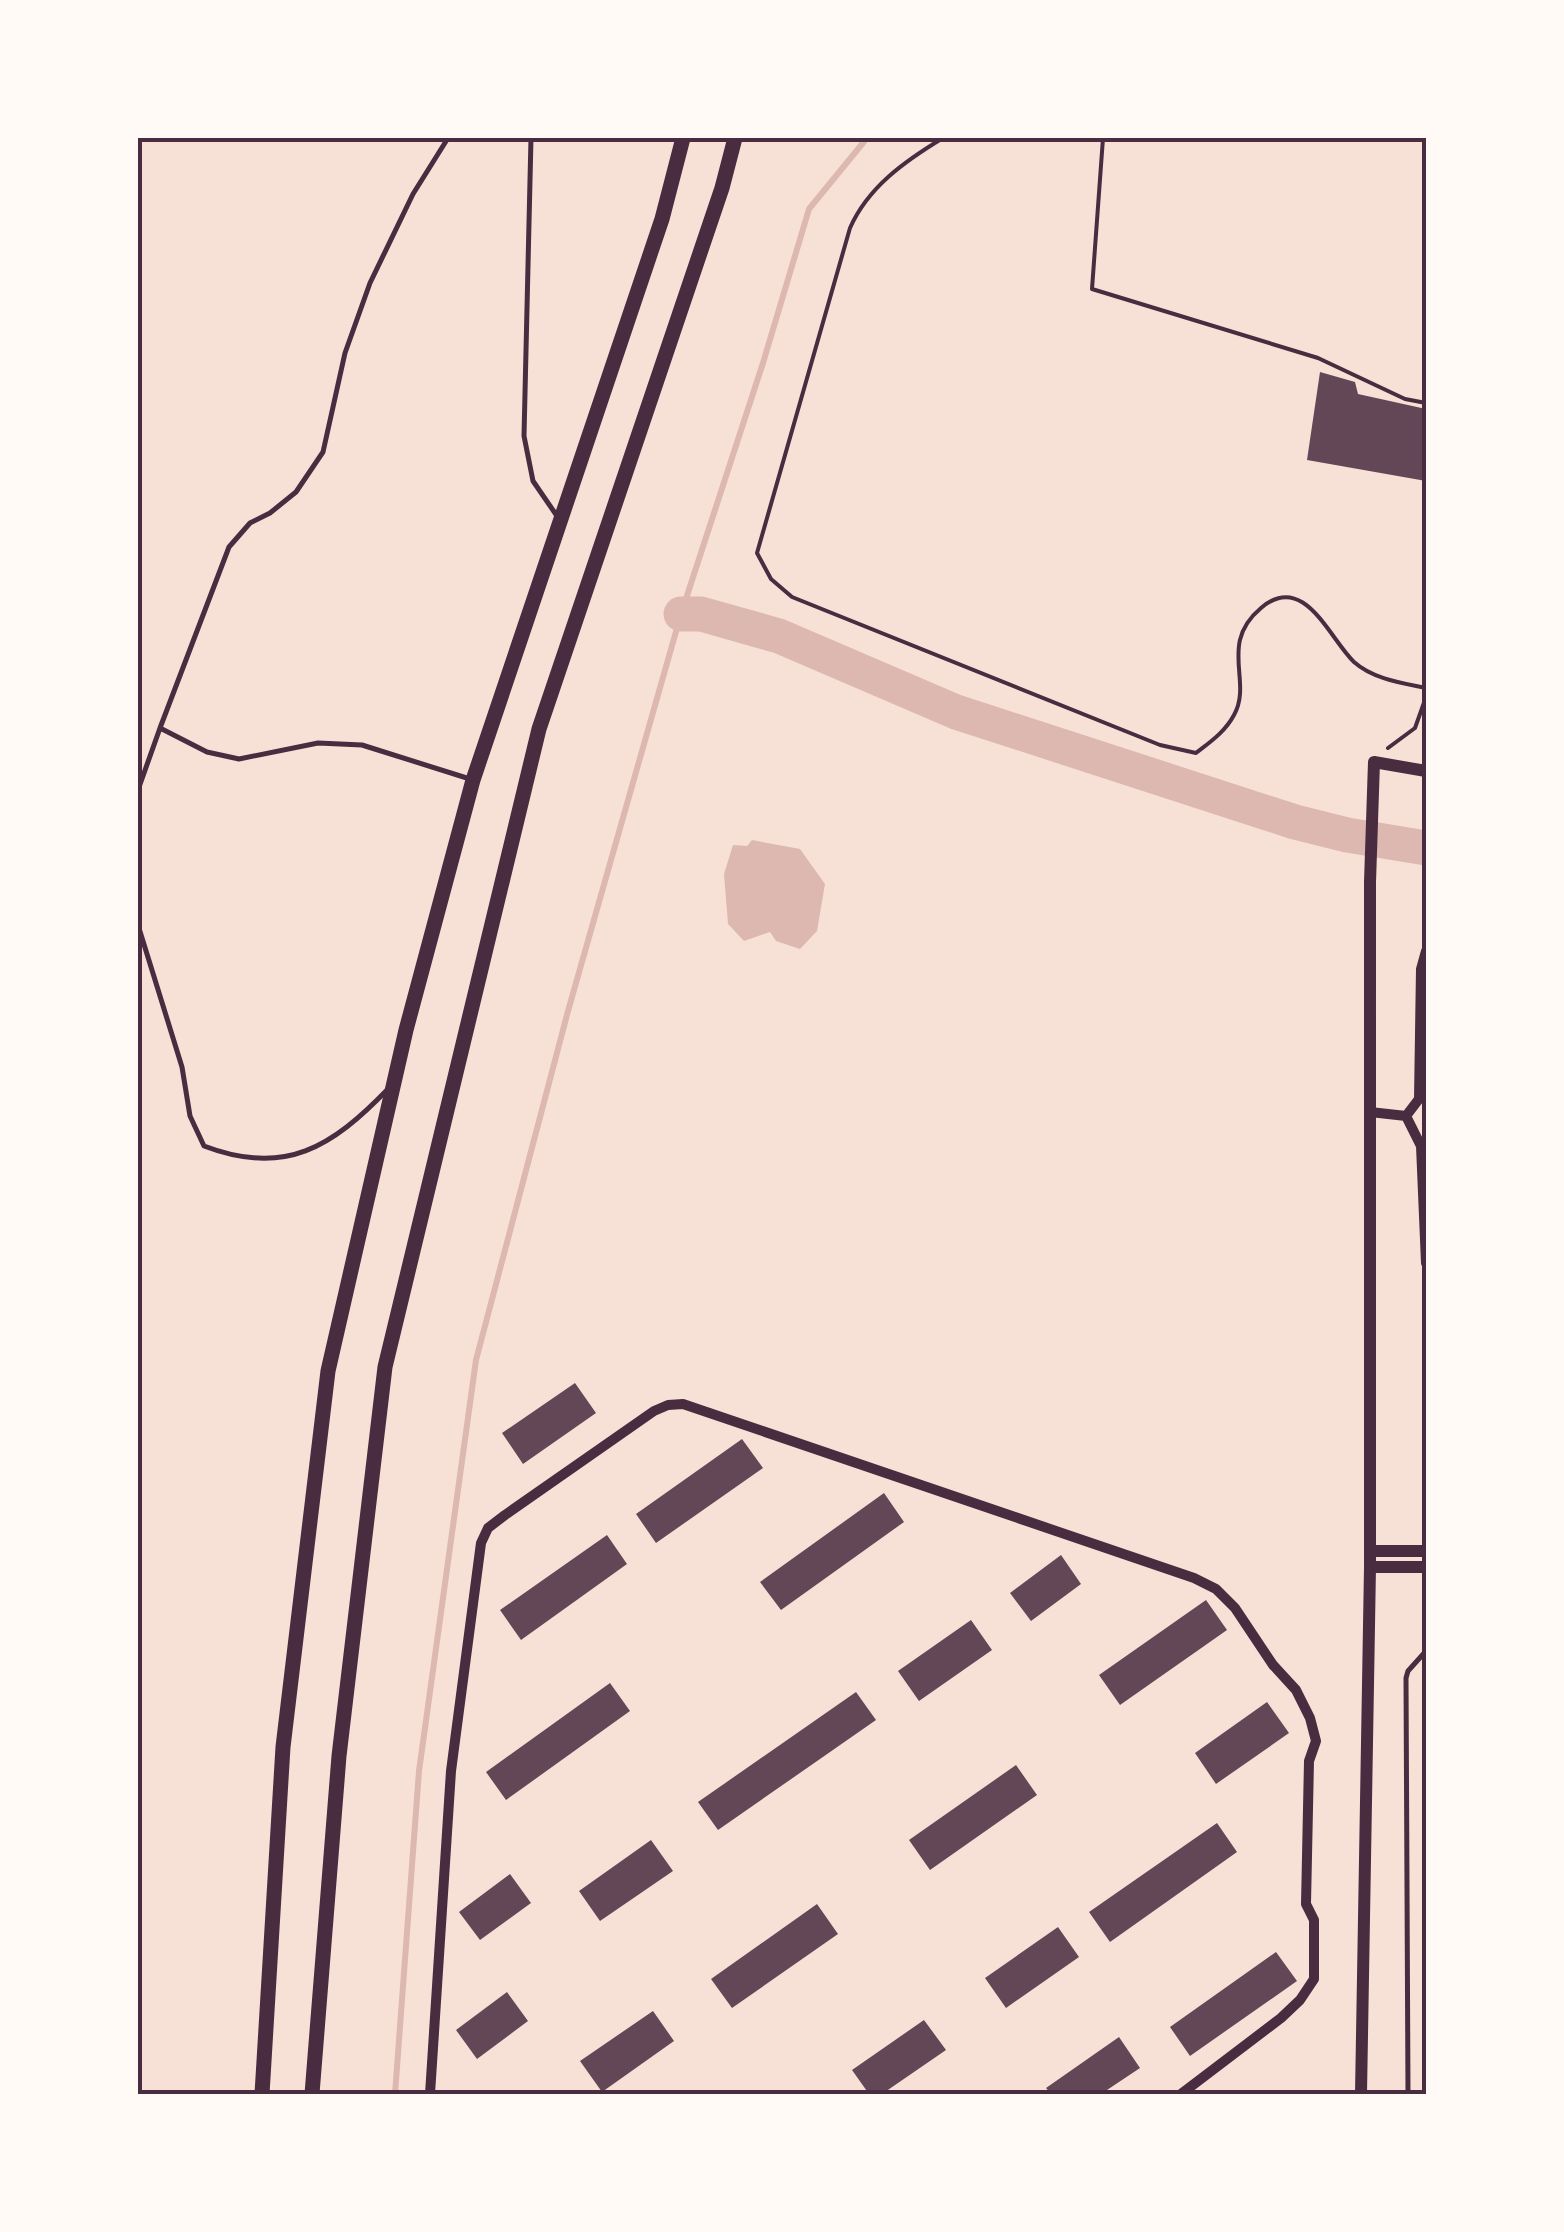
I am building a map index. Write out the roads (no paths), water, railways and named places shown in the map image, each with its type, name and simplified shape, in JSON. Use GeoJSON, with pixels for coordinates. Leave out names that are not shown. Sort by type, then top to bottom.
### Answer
{"type":"FeatureCollection","features":[{"type":"Feature","properties":{"kind":"main road"},"geometry":{"type":"LineString","coordinates":[[262,2094],[284,1747],[328,1370],[394,1084],[473,780],[662,219],[684,138]]}},
{"type":"Feature","properties":{"kind":"main road"},"geometry":{"type":"LineString","coordinates":[[312,2094],[339,1756],[385,1367],[540,728],[710,222],[734,138]]}},
{"type":"Feature","properties":{"kind":"street"},"geometry":{"type":"LineString","coordinates":[[1361,2094],[1370,1567],[1370,882],[1374,762],[1426,771]]}},
{"type":"Feature","properties":{"kind":"street"},"geometry":{"type":"LineString","coordinates":[[1406,1116],[1418,1099],[1421,969],[1426,950]]}},
{"type":"Feature","properties":{"kind":"street"},"geometry":{"type":"LineString","coordinates":[[1370,1112],[1406,1116]]}},
{"type":"Feature","properties":{"kind":"street"},"geometry":{"type":"LineString","coordinates":[[1406,1116],[1422,1146],[1426,1263]]}},
{"type":"Feature","properties":{"kind":"street"},"geometry":{"type":"LineString","coordinates":[[430,2094],[451,1771],[481,1544],[488,1528],[654,1411],[668,1404],[683,1404],[1194,1578],[1216,1589],[1234,1608],[1273,1665],[1296,1690],[1316,1741],[1309,1762],[1306,1864],[1306,1904],[1314,1920],[1314,1979],[1281,2018],[1181,2094]]}},
{"type":"Feature","properties":{"kind":"street"},"geometry":{"type":"LineString","coordinates":[[1370,1551],[1426,1551]]}},
{"type":"Feature","properties":{"kind":"street"},"geometry":{"type":"LineString","coordinates":[[1370,1567],[1426,1567]]}},
{"type":"Feature","properties":{"kind":"lane"},"geometry":{"type":"LineString","coordinates":[[138,790],[230,547],[250,524],[270,514],[296,492],[323,452],[345,353],[370,283],[413,194],[448,138]]}},
{"type":"Feature","properties":{"kind":"lane"},"geometry":{"type":"LineString","coordinates":[[531,138],[524,436],[533,481],[559,520]]}},
{"type":"Feature","properties":{"kind":"lane"},"geometry":{"type":"LineString","coordinates":[[160,728],[207,752],[239,759],[318,744],[362,744],[473,780]]}},
{"type":"Feature","properties":{"kind":"lane"},"geometry":{"type":"LineString","coordinates":[[138,925],[182,1067],[190,1116],[204,1146],[231,1156],[266,1161],[330,1142],[394,1084]]}},
{"type":"Feature","properties":{"kind":"lane"},"geometry":{"type":"LineString","coordinates":[[1408,2094],[1406,1678],[1426,1651]]}},
{"type":"Feature","properties":{"kind":"waterway"},"geometry":{"type":"LineString","coordinates":[[395,2094],[419,1771],[476,1360],[568,1011],[681,614],[809,209],[867,138]]}},
{"type":"Feature","properties":{"kind":"waterway"},"geometry":{"type":"LineString","coordinates":[[681,614],[701,614],[779,636],[956,712],[1295,822],[1426,848]]}}]}
